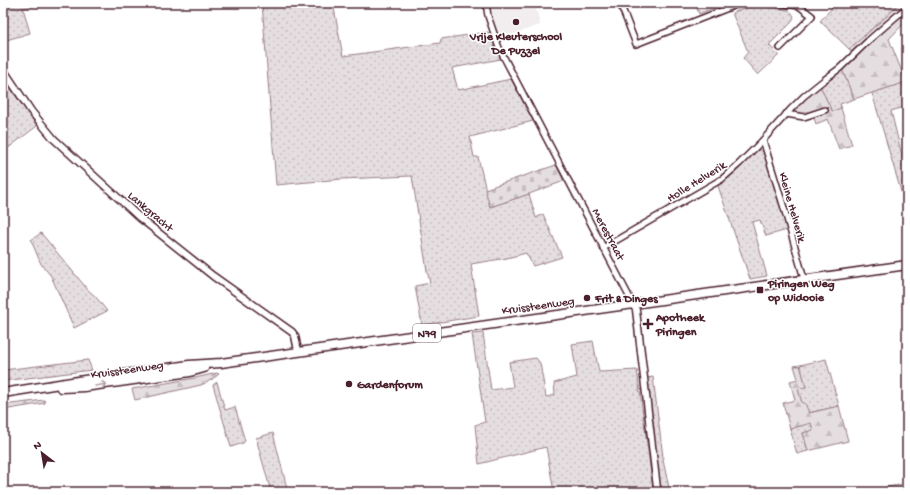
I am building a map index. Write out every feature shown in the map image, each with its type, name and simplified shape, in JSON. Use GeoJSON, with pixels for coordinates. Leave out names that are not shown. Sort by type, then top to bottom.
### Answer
{"type":"FeatureCollection","features":[{"type":"Feature","properties":{"kind":"main road","name":"Kruissteenweg"},"geometry":{"type":"LineString","coordinates":[[3,393],[104,377],[189,365],[221,363],[907,265]]}},
{"type":"Feature","properties":{"kind":"street","name":"Merestraat"},"geometry":{"type":"LineString","coordinates":[[486,3],[488,16],[499,48],[636,310],[656,481],[659,492]]}},
{"type":"Feature","properties":{"kind":"street"},"geometry":{"type":"LineString","coordinates":[[620,3],[636,44],[741,3]]}},
{"type":"Feature","properties":{"kind":"street"},"geometry":{"type":"LineString","coordinates":[[778,3],[799,6],[812,16],[780,48]]}},
{"type":"Feature","properties":{"kind":"street","name":"Holle Helverik"},"geometry":{"type":"LineString","coordinates":[[603,248],[722,179],[740,164],[804,96],[840,68],[907,7]]}},
{"type":"Feature","properties":{"kind":"street","name":"Lankgracht"},"geometry":{"type":"LineString","coordinates":[[3,69],[31,111],[54,139],[140,218],[213,276],[292,332],[295,336],[298,351]]}},
{"type":"Feature","properties":{"kind":"street"},"geometry":{"type":"LineString","coordinates":[[786,114],[804,117],[825,110]]}},
{"type":"Feature","properties":{"kind":"street","name":"Kleine Helverik"},"geometry":{"type":"LineString","coordinates":[[763,140],[804,279]]}},
{"type":"Feature","properties":{"kind":"shaded area","name":"Vrije Kleuterschool De Puzzel"},"geometry":{"type":"Polygon","coordinates":[[[488,3],[534,3],[540,25],[499,39],[494,27],[488,3]]]}},
{"type":"Feature","properties":{"kind":"green space"},"geometry":{"type":"Polygon","coordinates":[[[3,3],[38,3],[38,5],[23,8],[30,33],[3,41],[3,3]]]}},
{"type":"Feature","properties":{"kind":"green space"},"geometry":{"type":"Polygon","coordinates":[[[262,3],[333,3],[343,56],[440,43],[441,39],[488,32],[501,59],[452,68],[458,90],[511,79],[533,121],[470,137],[474,157],[478,157],[490,207],[529,194],[536,218],[543,214],[562,257],[533,266],[526,253],[471,264],[479,316],[422,325],[415,286],[430,283],[412,176],[342,179],[276,185],[262,3]]]}},
{"type":"Feature","properties":{"kind":"green space"},"geometry":{"type":"Polygon","coordinates":[[[695,3],[726,3],[699,14],[695,3]]]}},
{"type":"Feature","properties":{"kind":"green space"},"geometry":{"type":"Polygon","coordinates":[[[828,3],[899,3],[889,14],[849,49],[820,21],[832,8],[828,3]]]}},
{"type":"Feature","properties":{"kind":"green space"},"geometry":{"type":"Polygon","coordinates":[[[899,3],[907,3],[907,20],[889,39],[906,82],[854,99],[842,69],[856,56],[849,49],[889,14],[899,3]]]}},
{"type":"Feature","properties":{"kind":"green space"},"geometry":{"type":"Polygon","coordinates":[[[754,5],[789,10],[794,17],[791,23],[769,45],[779,55],[758,75],[743,58],[748,52],[732,13],[754,5]]]}},
{"type":"Feature","properties":{"kind":"green space"},"geometry":{"type":"Polygon","coordinates":[[[842,69],[854,99],[840,104],[841,108],[832,112],[820,86],[842,69]]]}},
{"type":"Feature","properties":{"kind":"green space"},"geometry":{"type":"Polygon","coordinates":[[[3,78],[37,126],[3,152],[3,78]]]}},
{"type":"Feature","properties":{"kind":"green space"},"geometry":{"type":"Polygon","coordinates":[[[906,82],[907,106],[891,111],[907,176],[907,212],[872,93],[906,82]]]}},
{"type":"Feature","properties":{"kind":"green space"},"geometry":{"type":"Polygon","coordinates":[[[820,86],[832,111],[841,108],[852,145],[839,149],[828,119],[816,124],[812,112],[801,114],[791,111],[820,86]]]}},
{"type":"Feature","properties":{"kind":"green space"},"geometry":{"type":"Polygon","coordinates":[[[758,150],[764,152],[787,230],[766,236],[760,220],[752,222],[767,276],[750,279],[718,186],[758,150]]]}},
{"type":"Feature","properties":{"kind":"green space"},"geometry":{"type":"Polygon","coordinates":[[[556,165],[564,181],[490,207],[485,189],[556,165]]]}},
{"type":"Feature","properties":{"kind":"green space"},"geometry":{"type":"Polygon","coordinates":[[[41,233],[107,311],[74,328],[51,276],[41,264],[31,240],[41,233]]]}},
{"type":"Feature","properties":{"kind":"green space"},"geometry":{"type":"Polygon","coordinates":[[[483,333],[491,390],[513,387],[509,362],[536,358],[540,363],[546,397],[555,395],[554,383],[577,377],[572,344],[593,341],[599,372],[637,370],[654,492],[554,492],[546,447],[479,464],[475,425],[485,422],[472,334],[483,333]]]}},
{"type":"Feature","properties":{"kind":"green space"},"geometry":{"type":"Polygon","coordinates":[[[826,359],[839,406],[808,413],[802,404],[798,389],[806,387],[800,365],[826,359]]]}},
{"type":"Feature","properties":{"kind":"green space"},"geometry":{"type":"Polygon","coordinates":[[[88,360],[92,370],[3,381],[3,370],[88,360]]]}},
{"type":"Feature","properties":{"kind":"green space"},"geometry":{"type":"Polygon","coordinates":[[[800,365],[806,387],[798,389],[802,403],[805,403],[809,413],[839,406],[848,441],[808,451],[803,433],[813,430],[811,423],[790,429],[783,403],[795,400],[790,381],[798,379],[794,366],[800,365]]]}},
{"type":"Feature","properties":{"kind":"green space"},"geometry":{"type":"Polygon","coordinates":[[[217,373],[219,374],[201,385],[135,400],[132,389],[195,378],[217,373]]]}},
{"type":"Feature","properties":{"kind":"green space"},"geometry":{"type":"Polygon","coordinates":[[[653,377],[664,465],[670,492],[662,492],[658,479],[647,378],[653,377]]]}},
{"type":"Feature","properties":{"kind":"green space"},"geometry":{"type":"Polygon","coordinates":[[[217,382],[225,410],[235,407],[245,441],[231,447],[213,385],[217,382]]]}},
{"type":"Feature","properties":{"kind":"green space"},"geometry":{"type":"Polygon","coordinates":[[[44,400],[45,403],[3,410],[3,405],[44,400]]]}},
{"type":"Feature","properties":{"kind":"green space"},"geometry":{"type":"Polygon","coordinates":[[[811,422],[813,430],[803,433],[808,451],[797,454],[790,429],[811,422]]]}},
{"type":"Feature","properties":{"kind":"green space"},"geometry":{"type":"Polygon","coordinates":[[[273,433],[288,492],[271,492],[256,438],[273,433]]]}},
{"type":"Feature","properties":{"kind":"green space"},"geometry":{"type":"Polygon","coordinates":[[[907,484],[907,492],[887,492],[886,487],[907,484]]]}},
{"type":"Feature","properties":{"kind":"place","name":"Vrije Kleuterschool De Puzzel"},"geometry":{"type":"Point","coordinates":[516,22]}},
{"type":"Feature","properties":{"kind":"place","name":"Piringen Weg op Widooie"},"geometry":{"type":"Point","coordinates":[760,290]}},
{"type":"Feature","properties":{"kind":"place","name":"Frit & Dinges"},"geometry":{"type":"Point","coordinates":[587,298]}},
{"type":"Feature","properties":{"kind":"place","name":"Apotheek Piringen"},"geometry":{"type":"Point","coordinates":[648,324]}},
{"type":"Feature","properties":{"kind":"place","name":"Gardenforum"},"geometry":{"type":"Point","coordinates":[349,384]}}]}
